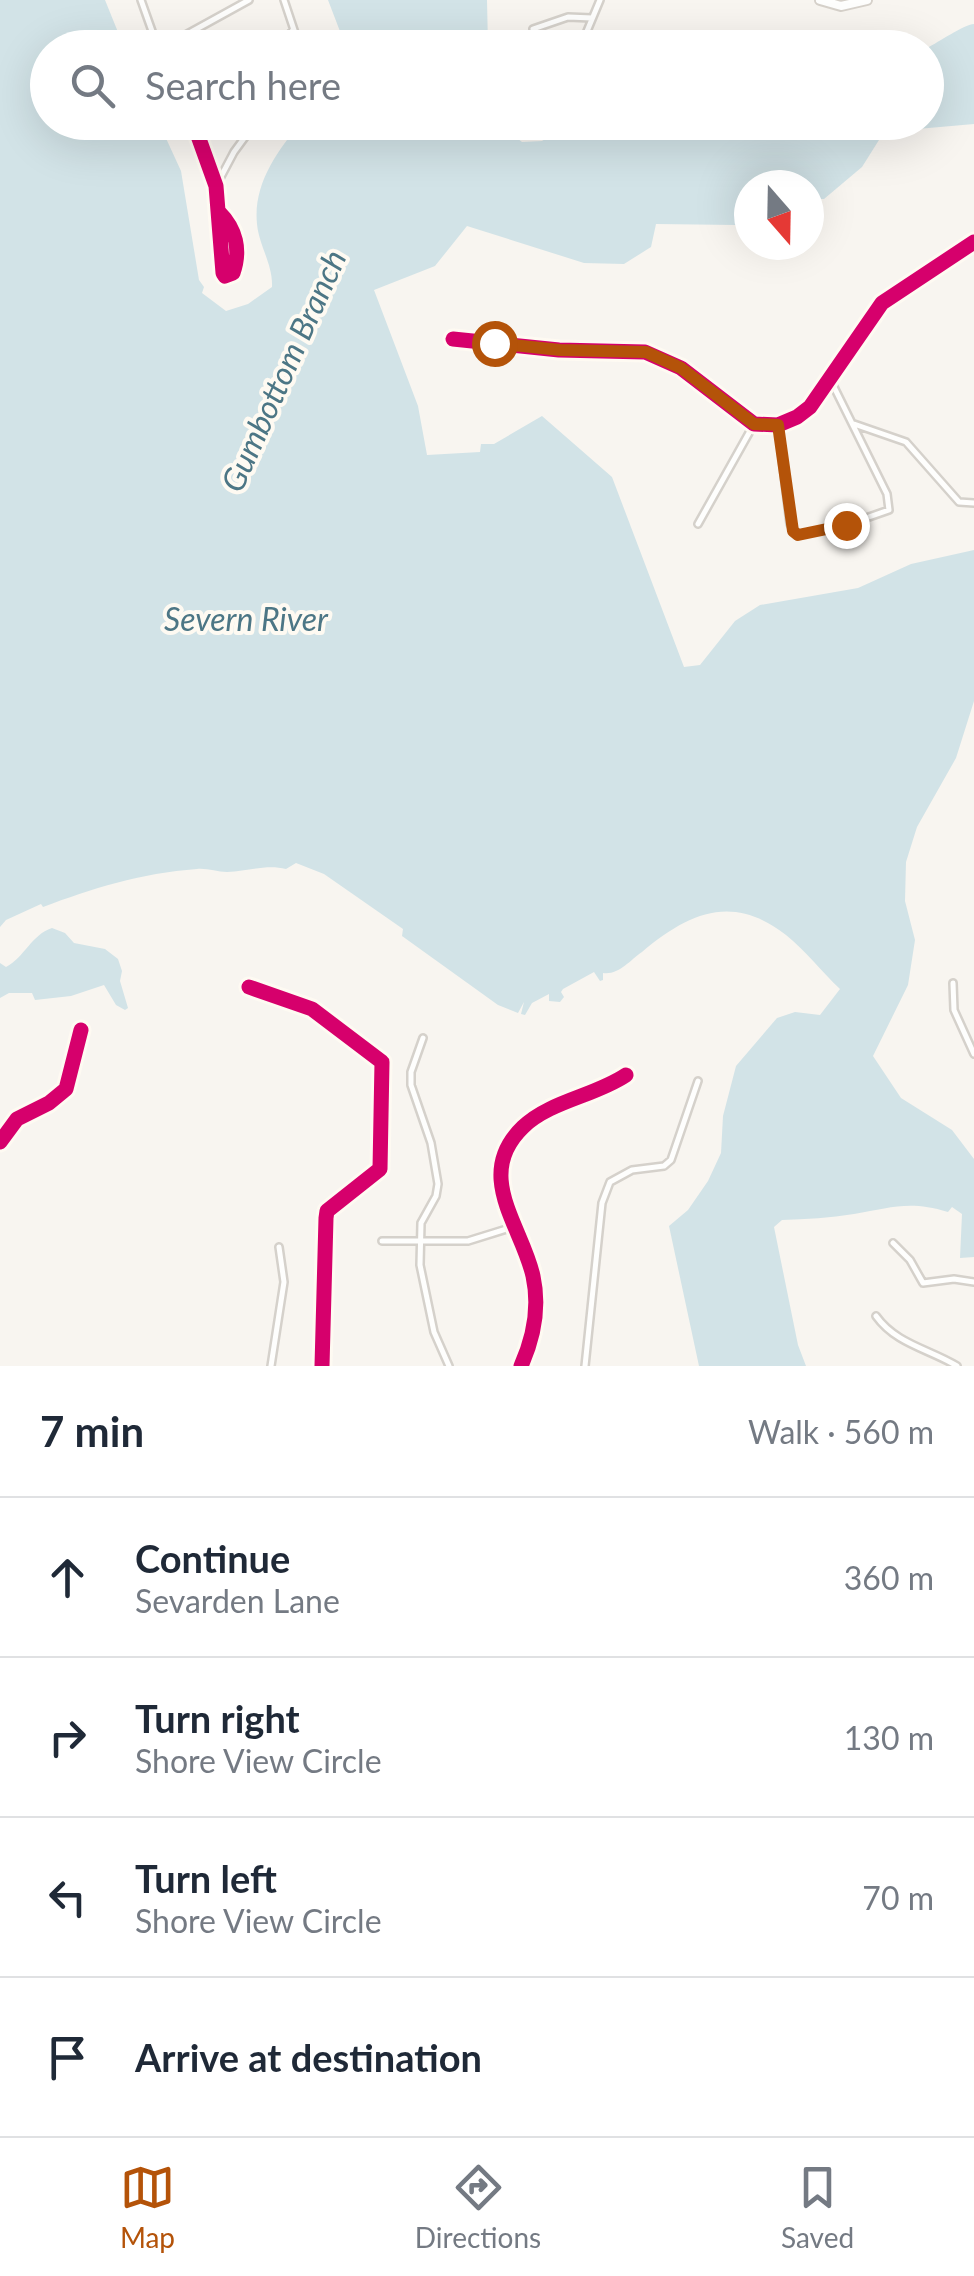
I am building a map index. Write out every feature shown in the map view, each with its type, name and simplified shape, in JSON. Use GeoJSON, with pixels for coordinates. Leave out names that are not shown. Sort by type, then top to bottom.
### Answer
{"type":"FeatureCollection","features":[{"type":"Feature","properties":{"kind":"street"},"geometry":{"type":"LineString","coordinates":[[141,0],[153,30]]}},
{"type":"Feature","properties":{"kind":"street"},"geometry":{"type":"LineString","coordinates":[[193,30],[248,0]]}},
{"type":"Feature","properties":{"kind":"street"},"geometry":{"type":"LineString","coordinates":[[284,0],[294,29]]}},
{"type":"Feature","properties":{"kind":"street"},"geometry":{"type":"LineString","coordinates":[[587,30],[600,0]]}},
{"type":"Feature","properties":{"kind":"street"},"geometry":{"type":"LineString","coordinates":[[820,0],[841,6],[867,0]]}},
{"type":"Feature","properties":{"kind":"street"},"geometry":{"type":"LineString","coordinates":[[534,29],[568,17],[592,18]]}},
{"type":"Feature","properties":{"kind":"street"},"geometry":{"type":"LineString","coordinates":[[199,140],[216,186],[218,212],[225,276],[233,274],[238,247],[228,222],[218,212]]}},
{"type":"Feature","properties":{"kind":"street"},"geometry":{"type":"LineString","coordinates":[[216,186],[243,140]]}},
{"type":"Feature","properties":{"kind":"street"},"geometry":{"type":"LineString","coordinates":[[453,339],[560,350],[646,352],[681,368],[754,424],[778,425],[805,412],[882,303],[974,242]]}},
{"type":"Feature","properties":{"kind":"street"},"geometry":{"type":"LineString","coordinates":[[778,425],[790,524],[798,535],[846,525],[889,510],[887,494],[830,379]]}},
{"type":"Feature","properties":{"kind":"street"},"geometry":{"type":"LineString","coordinates":[[698,524],[754,424]]}},
{"type":"Feature","properties":{"kind":"street"},"geometry":{"type":"LineString","coordinates":[[854,424],[906,442],[959,502],[974,503]]}},
{"type":"Feature","properties":{"kind":"street"},"geometry":{"type":"LineString","coordinates":[[953,983],[954,1010],[974,1054]]}},
{"type":"Feature","properties":{"kind":"street"},"geometry":{"type":"LineString","coordinates":[[248,987],[312,1010],[382,1062],[380,1169],[328,1211],[322,1366]]}},
{"type":"Feature","properties":{"kind":"street"},"geometry":{"type":"LineString","coordinates":[[0,1142],[18,1119],[66,1089],[81,1030]]}},
{"type":"Feature","properties":{"kind":"street"},"geometry":{"type":"LineString","coordinates":[[423,1038],[411,1072],[411,1085],[431,1142],[438,1184],[421,1223],[419,1242],[431,1322],[449,1366]]}},
{"type":"Feature","properties":{"kind":"street"},"geometry":{"type":"LineString","coordinates":[[521,1366],[534,1332],[536,1297],[531,1269],[506,1210],[501,1170],[512,1141],[537,1116],[626,1075]]}},
{"type":"Feature","properties":{"kind":"street"},"geometry":{"type":"LineString","coordinates":[[585,1366],[602,1203],[610,1182],[632,1170],[664,1166],[672,1160],[698,1081]]}},
{"type":"Feature","properties":{"kind":"street"},"geometry":{"type":"LineString","coordinates":[[382,1241],[468,1241],[513,1227]]}},
{"type":"Feature","properties":{"kind":"street"},"geometry":{"type":"LineString","coordinates":[[893,1243],[910,1260],[923,1282],[974,1282]]}},
{"type":"Feature","properties":{"kind":"street"},"geometry":{"type":"LineString","coordinates":[[272,1366],[284,1282],[279,1247]]}},
{"type":"Feature","properties":{"kind":"street"},"geometry":{"type":"LineString","coordinates":[[876,1316],[900,1339],[957,1366]]}},
{"type":"Feature","properties":{"kind":"water","name":"Severn River"},"geometry":{"type":"Polygon","coordinates":[[[0,0],[105,0],[117,30],[30,30],[30,140],[167,140],[181,171],[202,293],[226,311],[248,304],[272,287],[257,209],[263,182],[288,140],[879,140],[862,167],[824,199],[824,170],[734,170],[734,225],[656,224],[651,247],[624,264],[584,263],[467,226],[435,266],[374,290],[418,406],[427,455],[480,452],[481,444],[494,444],[542,416],[612,477],[684,667],[700,665],[735,621],[760,605],[858,588],[911,564],[974,550],[974,701],[956,758],[917,827],[906,862],[905,901],[915,940],[908,985],[873,1056],[901,1098],[952,1130],[974,1159],[974,1257],[960,1258],[962,1214],[952,1207],[948,1212],[900,1206],[782,1220],[774,1227],[798,1345],[806,1366],[699,1366],[669,1226],[688,1210],[721,1153],[723,1116],[736,1066],[777,1018],[795,1012],[820,1015],[840,989],[786,935],[747,914],[711,913],[694,918],[659,938],[619,970],[603,973],[603,980],[594,972],[563,989],[560,1002],[549,1001],[549,994],[532,1003],[525,1015],[521,1014],[524,1002],[518,1013],[498,1005],[402,936],[403,929],[324,874],[296,863],[286,869],[197,869],[136,878],[43,907],[41,904],[6,920],[0,927],[0,0]]]}},
{"type":"Feature","properties":{"kind":"water"},"geometry":{"type":"Polygon","coordinates":[[[328,0],[487,0],[488,30],[339,30],[328,0]]]}},
{"type":"Feature","properties":{"kind":"water","name":"Severn River"},"geometry":{"type":"Polygon","coordinates":[[[974,24],[974,124],[944,127],[944,38],[974,24]]]}},
{"type":"Feature","properties":{"kind":"water"},"geometry":{"type":"Polygon","coordinates":[[[52,928],[65,933],[74,943],[105,949],[118,959],[128,1008],[116,1005],[104,985],[71,996],[35,1000],[32,993],[9,993],[0,998],[0,963],[6,967],[13,963],[52,928]]]}},
{"type":"Feature","properties":{"kind":"cycle path"},"geometry":{"type":"LineString","coordinates":[[199,140],[216,186],[225,276],[233,273],[237,248],[233,233],[219,212]]}},
{"type":"Feature","properties":{"kind":"cycle path"},"geometry":{"type":"LineString","coordinates":[[453,339],[559,350],[645,352],[681,368],[754,424],[778,425],[810,407],[882,303],[974,242]]}},
{"type":"Feature","properties":{"kind":"cycle path"},"geometry":{"type":"LineString","coordinates":[[249,987],[312,1009],[382,1062],[380,1169],[327,1211],[322,1366]]}},
{"type":"Feature","properties":{"kind":"cycle path"},"geometry":{"type":"LineString","coordinates":[[0,1142],[17,1119],[49,1103],[66,1089],[81,1030]]}},
{"type":"Feature","properties":{"kind":"cycle path"},"geometry":{"type":"LineString","coordinates":[[521,1366],[534,1322],[535,1288],[505,1201],[502,1164],[509,1145],[534,1118],[626,1075]]}},
{"type":"Feature","properties":{"kind":"route"},"geometry":{"type":"LineString","coordinates":[[494,343],[560,350],[646,352],[681,368],[754,424],[778,425],[793,531],[798,535],[812,534],[846,525]]}},
{"type":"Feature","properties":{"kind":"water label","name":"Gumbottom Branch"},"geometry":{"type":"Point","coordinates":[284,371]}}]}
